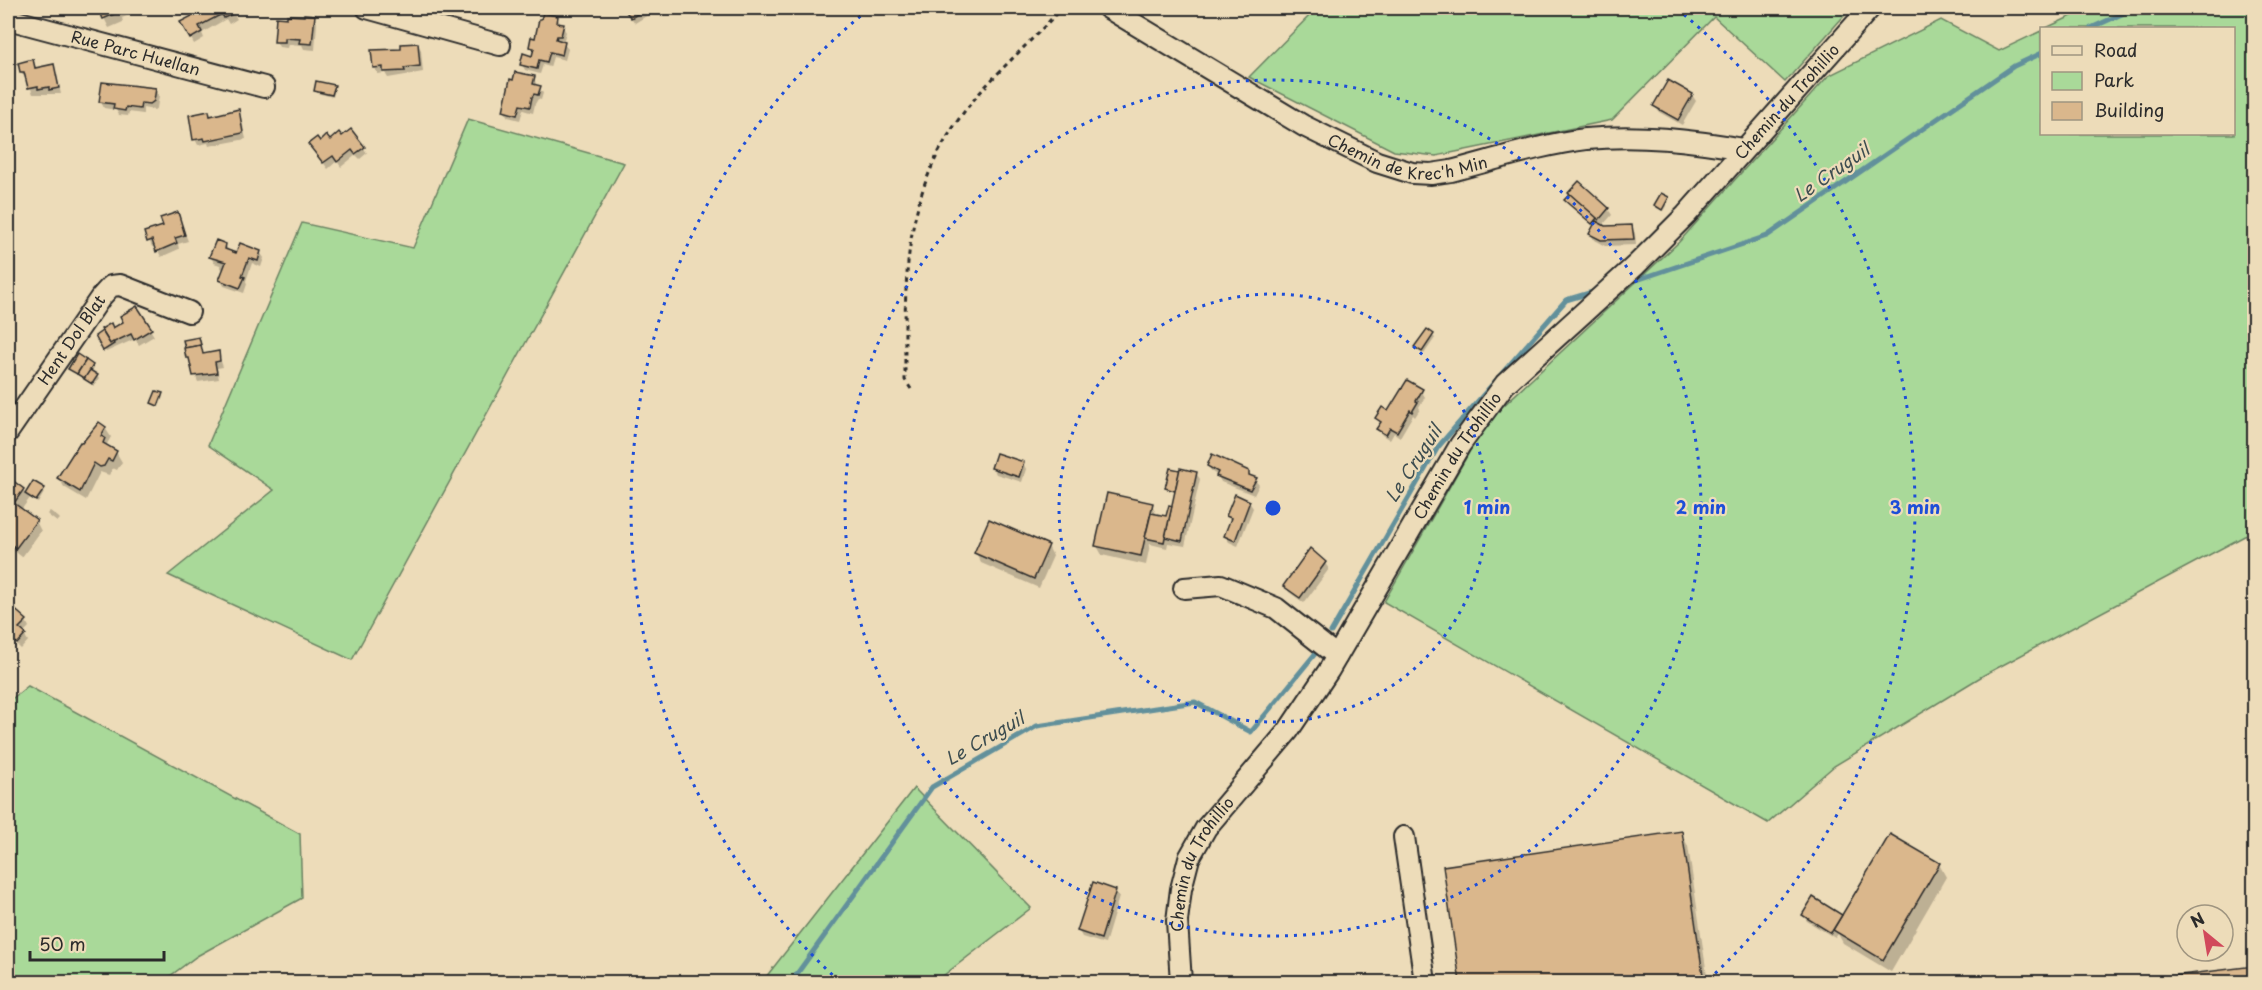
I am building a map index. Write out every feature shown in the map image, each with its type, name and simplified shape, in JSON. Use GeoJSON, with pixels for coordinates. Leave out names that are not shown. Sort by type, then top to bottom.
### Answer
{"type":"FeatureCollection","features":[{"type":"Feature","properties":{"kind":"street"},"geometry":{"type":"LineString","coordinates":[[8,10],[12,8]]}},
{"type":"Feature","properties":{"kind":"street"},"geometry":{"type":"LineString","coordinates":[[367,8],[500,45]]}},
{"type":"Feature","properties":{"kind":"street","name":"Chemin de Krec'h Min"},"geometry":{"type":"LineString","coordinates":[[1108,8],[1304,126],[1377,162],[1412,173],[1431,174],[1451,171],[1584,140],[1627,137],[1696,141],[1743,149]]}},
{"type":"Feature","properties":{"kind":"street","name":"Chemin du Trohillio"},"geometry":{"type":"LineString","coordinates":[[1181,982],[1177,921],[1180,889],[1189,858],[1206,828],[1288,731],[1337,656],[1460,444],[1498,392],[1513,376],[1644,257],[1686,215],[1870,8]]}},
{"type":"Feature","properties":{"kind":"street","name":"Rue Parc Huellan"},"geometry":{"type":"LineString","coordinates":[[8,19],[264,87]]}},
{"type":"Feature","properties":{"kind":"street","name":"Hent Dol Blat"},"geometry":{"type":"LineString","coordinates":[[8,432],[101,297],[111,286],[120,285],[189,312]]}},
{"type":"Feature","properties":{"kind":"street"},"geometry":{"type":"LineString","coordinates":[[1184,588],[1221,585],[1276,608],[1337,656]]}},
{"type":"Feature","properties":{"kind":"street"},"geometry":{"type":"LineString","coordinates":[[1404,837],[1425,982]]}},
{"type":"Feature","properties":{"kind":"path"},"geometry":{"type":"LineString","coordinates":[[911,389],[905,380],[905,287],[910,242],[927,180],[951,130],[986,87],[1061,8]]}},
{"type":"Feature","properties":{"kind":"path"},"geometry":{"type":"LineString","coordinates":[[8,968],[23,982]]}},
{"type":"Feature","properties":{"kind":"green space"},"geometry":{"type":"Polygon","coordinates":[[[1317,8],[1851,8],[1785,82],[1714,17],[1612,120],[1436,156],[1394,151],[1249,77],[1317,8]]]}},
{"type":"Feature","properties":{"kind":"green space"},"geometry":{"type":"Polygon","coordinates":[[[2089,8],[2254,8],[2254,531],[1984,675],[1834,766],[1768,823],[1384,602],[1487,421],[1679,242],[1828,76],[1941,20],[1999,51],[2040,31],[2040,135],[2235,135],[2235,27],[2048,27],[2089,8]]]}},
{"type":"Feature","properties":{"kind":"green space"},"geometry":{"type":"Polygon","coordinates":[[[468,119],[624,163],[352,660],[168,575],[274,490],[208,445],[302,223],[413,248],[468,119]]]}},
{"type":"Feature","properties":{"kind":"green space"},"geometry":{"type":"Polygon","coordinates":[[[28,686],[300,834],[302,898],[197,956],[162,982],[8,982],[8,702],[28,686]]]}},
{"type":"Feature","properties":{"kind":"green space"},"geometry":{"type":"Polygon","coordinates":[[[914,788],[1031,908],[935,982],[762,982],[914,788]]]}},
{"type":"Feature","properties":{"kind":"building"},"geometry":{"type":"Polygon","coordinates":[[[98,8],[118,8],[119,12],[103,19],[98,8]]]}},
{"type":"Feature","properties":{"kind":"building"},"geometry":{"type":"Polygon","coordinates":[[[188,8],[232,8],[235,13],[224,18],[222,14],[199,26],[202,32],[190,39],[180,22],[192,16],[188,8]]]}},
{"type":"Feature","properties":{"kind":"building"},"geometry":{"type":"Polygon","coordinates":[[[623,8],[647,8],[631,18],[623,8]]]}},
{"type":"Feature","properties":{"kind":"building"},"geometry":{"type":"Polygon","coordinates":[[[543,13],[558,16],[557,23],[564,24],[561,36],[557,36],[556,39],[565,42],[562,55],[550,52],[547,62],[539,60],[537,69],[520,65],[523,53],[532,56],[534,48],[529,47],[531,37],[535,38],[539,19],[543,13]]]}},
{"type":"Feature","properties":{"kind":"building"},"geometry":{"type":"Polygon","coordinates":[[[304,14],[315,15],[312,44],[299,43],[300,39],[285,38],[285,42],[274,42],[276,17],[287,18],[287,15],[304,16],[304,14]]]}},
{"type":"Feature","properties":{"kind":"building"},"geometry":{"type":"Polygon","coordinates":[[[418,43],[420,66],[404,68],[405,71],[383,72],[383,67],[373,68],[371,50],[401,49],[401,44],[418,43]]]}},
{"type":"Feature","properties":{"kind":"building"},"geometry":{"type":"Polygon","coordinates":[[[33,59],[35,68],[54,64],[59,88],[38,89],[38,86],[28,88],[24,72],[20,72],[18,63],[33,59]]]}},
{"type":"Feature","properties":{"kind":"building"},"geometry":{"type":"Polygon","coordinates":[[[515,72],[535,76],[533,84],[541,86],[538,95],[534,94],[532,97],[530,107],[520,105],[517,115],[503,111],[510,79],[513,80],[515,72]]]}},
{"type":"Feature","properties":{"kind":"building"},"geometry":{"type":"Polygon","coordinates":[[[1668,80],[1693,94],[1678,120],[1653,106],[1668,80]]]}},
{"type":"Feature","properties":{"kind":"building"},"geometry":{"type":"Polygon","coordinates":[[[316,81],[335,85],[332,95],[314,91],[316,81]]]}},
{"type":"Feature","properties":{"kind":"building"},"geometry":{"type":"Polygon","coordinates":[[[102,82],[156,88],[154,101],[150,104],[141,103],[140,109],[126,107],[125,111],[113,109],[114,104],[99,102],[102,82]]]}},
{"type":"Feature","properties":{"kind":"building"},"geometry":{"type":"Polygon","coordinates":[[[239,109],[243,133],[205,141],[204,138],[193,140],[189,115],[209,111],[210,116],[239,109]]]}},
{"type":"Feature","properties":{"kind":"building"},"geometry":{"type":"Polygon","coordinates":[[[351,129],[365,147],[355,154],[352,150],[337,162],[333,156],[323,163],[308,144],[317,137],[320,141],[326,135],[330,140],[339,132],[342,136],[351,129]]]}},
{"type":"Feature","properties":{"kind":"building"},"geometry":{"type":"Polygon","coordinates":[[[1579,181],[1609,208],[1599,220],[1568,193],[1579,181]]]}},
{"type":"Feature","properties":{"kind":"building"},"geometry":{"type":"Polygon","coordinates":[[[1661,193],[1669,197],[1662,210],[1654,205],[1661,193]]]}},
{"type":"Feature","properties":{"kind":"building"},"geometry":{"type":"Polygon","coordinates":[[[1570,194],[1597,218],[1592,224],[1564,200],[1570,194]]]}},
{"type":"Feature","properties":{"kind":"building"},"geometry":{"type":"Polygon","coordinates":[[[178,212],[185,235],[175,238],[177,243],[156,252],[152,240],[147,242],[144,232],[163,226],[160,218],[178,212]]]}},
{"type":"Feature","properties":{"kind":"building"},"geometry":{"type":"Polygon","coordinates":[[[1596,221],[1605,226],[1632,225],[1634,239],[1601,240],[1589,234],[1596,221]]]}},
{"type":"Feature","properties":{"kind":"building"},"geometry":{"type":"Polygon","coordinates":[[[216,240],[226,244],[225,249],[236,253],[240,243],[261,251],[258,261],[249,258],[240,288],[219,280],[226,262],[209,257],[216,240]]]}},
{"type":"Feature","properties":{"kind":"building"},"geometry":{"type":"Polygon","coordinates":[[[137,306],[152,329],[134,340],[131,334],[110,344],[101,329],[111,323],[113,328],[123,322],[120,316],[137,306]]]}},
{"type":"Feature","properties":{"kind":"building"},"geometry":{"type":"Polygon","coordinates":[[[1427,329],[1434,334],[1422,352],[1414,347],[1427,329]]]}},
{"type":"Feature","properties":{"kind":"building"},"geometry":{"type":"Polygon","coordinates":[[[102,331],[110,344],[113,342],[114,344],[103,351],[95,336],[102,331]]]}},
{"type":"Feature","properties":{"kind":"building"},"geometry":{"type":"Polygon","coordinates":[[[199,337],[201,345],[185,348],[183,340],[199,337]]]}},
{"type":"Feature","properties":{"kind":"building"},"geometry":{"type":"Polygon","coordinates":[[[201,345],[203,354],[219,351],[220,361],[215,362],[217,373],[193,376],[184,348],[201,345]]]}},
{"type":"Feature","properties":{"kind":"building"},"geometry":{"type":"Polygon","coordinates":[[[77,354],[86,360],[77,374],[68,369],[77,354]]]}},
{"type":"Feature","properties":{"kind":"building"},"geometry":{"type":"Polygon","coordinates":[[[86,360],[93,365],[85,379],[77,374],[86,360]]]}},
{"type":"Feature","properties":{"kind":"building"},"geometry":{"type":"Polygon","coordinates":[[[90,370],[98,375],[92,384],[84,379],[90,370]]]}},
{"type":"Feature","properties":{"kind":"building"},"geometry":{"type":"Polygon","coordinates":[[[1407,380],[1423,389],[1412,412],[1410,410],[1397,432],[1390,428],[1386,435],[1376,429],[1381,422],[1375,418],[1382,407],[1388,411],[1407,380]]]}},
{"type":"Feature","properties":{"kind":"building"},"geometry":{"type":"Polygon","coordinates":[[[156,391],[163,393],[158,406],[151,403],[156,391]]]}},
{"type":"Feature","properties":{"kind":"building"},"geometry":{"type":"Polygon","coordinates":[[[99,422],[106,427],[101,436],[105,438],[103,443],[117,451],[112,461],[108,459],[104,466],[100,467],[94,463],[80,492],[57,478],[80,442],[82,443],[99,422]]]}},
{"type":"Feature","properties":{"kind":"building"},"geometry":{"type":"Polygon","coordinates":[[[996,453],[1024,462],[1019,477],[991,468],[996,453]]]}},
{"type":"Feature","properties":{"kind":"building"},"geometry":{"type":"Polygon","coordinates":[[[1212,454],[1249,471],[1249,475],[1257,478],[1250,490],[1216,476],[1218,472],[1207,466],[1212,454]]]}},
{"type":"Feature","properties":{"kind":"building"},"geometry":{"type":"Polygon","coordinates":[[[1170,468],[1180,470],[1175,491],[1165,488],[1170,468]]]}},
{"type":"Feature","properties":{"kind":"building"},"geometry":{"type":"Polygon","coordinates":[[[1180,468],[1197,472],[1182,541],[1165,537],[1180,468]]]}},
{"type":"Feature","properties":{"kind":"building"},"geometry":{"type":"Polygon","coordinates":[[[8,477],[24,489],[14,503],[37,520],[16,548],[8,542],[8,477]]]}},
{"type":"Feature","properties":{"kind":"building"},"geometry":{"type":"Polygon","coordinates":[[[33,481],[45,488],[36,501],[25,494],[33,481]]]}},
{"type":"Feature","properties":{"kind":"building"},"geometry":{"type":"Polygon","coordinates":[[[1107,493],[1153,503],[1141,556],[1095,546],[1107,493]]]}},
{"type":"Feature","properties":{"kind":"building"},"geometry":{"type":"Polygon","coordinates":[[[1235,494],[1250,501],[1235,541],[1224,536],[1231,518],[1226,516],[1235,494]]]}},
{"type":"Feature","properties":{"kind":"building"},"geometry":{"type":"Polygon","coordinates":[[[1169,505],[1172,506],[1164,542],[1145,538],[1151,513],[1166,516],[1169,505]]]}},
{"type":"Feature","properties":{"kind":"building"},"geometry":{"type":"Polygon","coordinates":[[[989,519],[1049,545],[1034,579],[974,553],[989,519]]]}},
{"type":"Feature","properties":{"kind":"building"},"geometry":{"type":"Polygon","coordinates":[[[1310,548],[1326,562],[1300,598],[1283,586],[1310,548]]]}},
{"type":"Feature","properties":{"kind":"building"},"geometry":{"type":"Polygon","coordinates":[[[11,606],[27,620],[19,628],[26,634],[17,644],[11,638],[8,642],[8,610],[11,606]]]}},
{"type":"Feature","properties":{"kind":"building"},"geometry":{"type":"Polygon","coordinates":[[[1682,831],[1704,982],[1460,982],[1443,866],[1682,831]]]}},
{"type":"Feature","properties":{"kind":"building"},"geometry":{"type":"Polygon","coordinates":[[[1890,834],[1940,863],[1883,960],[1833,930],[1890,834]]]}},
{"type":"Feature","properties":{"kind":"building"},"geometry":{"type":"Polygon","coordinates":[[[1093,882],[1116,890],[1101,939],[1077,931],[1093,882]]]}},
{"type":"Feature","properties":{"kind":"building"},"geometry":{"type":"Polygon","coordinates":[[[1813,897],[1842,915],[1831,933],[1802,915],[1813,897]]]}},
{"type":"Feature","properties":{"kind":"building"},"geometry":{"type":"Polygon","coordinates":[[[2254,966],[2254,982],[2141,982],[2141,980],[2254,966]]]}},
{"type":"Feature","properties":{"kind":"waterway","name":"Le Cruguil"},"geometry":{"type":"LineString","coordinates":[[2093,27],[2135,8]]}},
{"type":"Feature","properties":{"kind":"waterway","name":"Le Cruguil"},"geometry":{"type":"LineString","coordinates":[[1628,283],[1767,236],[2014,66],[2040,54]]}},
{"type":"Feature","properties":{"kind":"waterway","name":"Le Cruguil"},"geometry":{"type":"LineString","coordinates":[[1331,632],[1438,447],[1566,300],[1596,291]]}},
{"type":"Feature","properties":{"kind":"waterway","name":"Le Cruguil"},"geometry":{"type":"LineString","coordinates":[[791,982],[932,787],[1037,726],[1195,702],[1251,732],[1319,649]]}}]}
